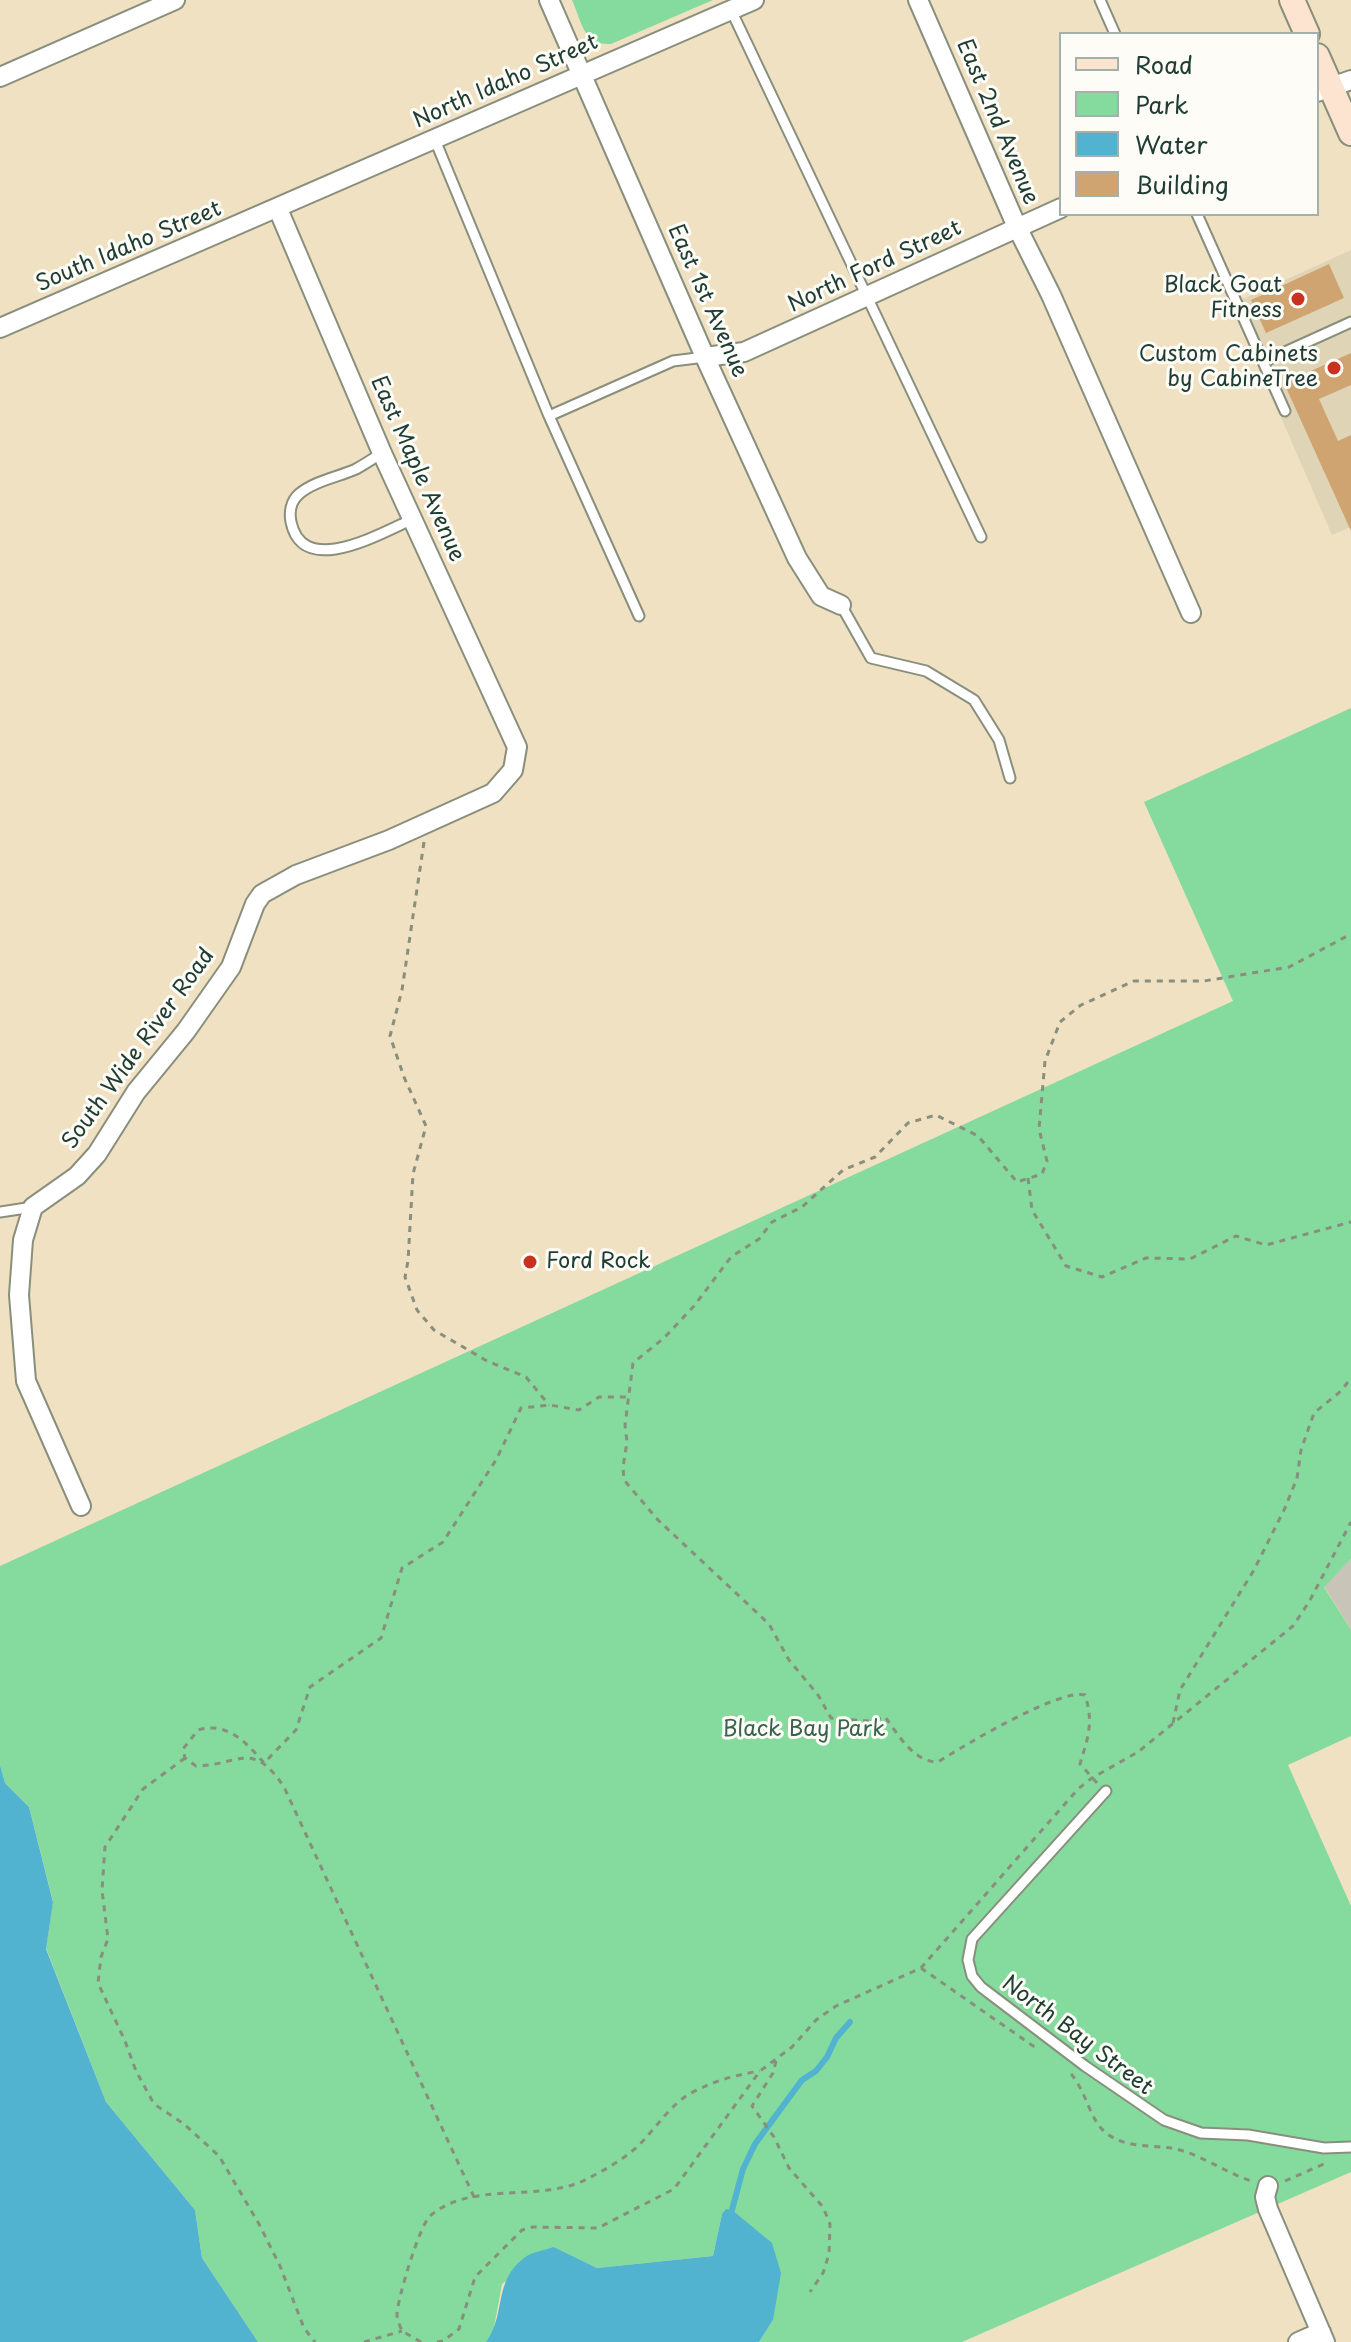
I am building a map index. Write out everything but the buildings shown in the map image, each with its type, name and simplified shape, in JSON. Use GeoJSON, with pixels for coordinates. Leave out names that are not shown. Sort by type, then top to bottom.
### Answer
{"type":"FeatureCollection","features":[{"type":"Feature","properties":{"kind":"street"},"geometry":{"type":"LineString","coordinates":[[0,77],[175,0]]}},
{"type":"Feature","properties":{"kind":"street","name":"East 1st Avenue"},"geometry":{"type":"LineString","coordinates":[[549,0],[705,357],[803,570],[821,596],[841,605]]}},
{"type":"Feature","properties":{"kind":"street","name":"North Idaho Street"},"geometry":{"type":"LineString","coordinates":[[278,209],[754,0]]}},
{"type":"Feature","properties":{"kind":"street","name":"East 2nd Avenue"},"geometry":{"type":"LineString","coordinates":[[918,0],[1191,613]]}},
{"type":"Feature","properties":{"kind":"street"},"geometry":{"type":"LineString","coordinates":[[1292,0],[1306,32]]}},
{"type":"Feature","properties":{"kind":"street"},"geometry":{"type":"LineString","coordinates":[[1319,60],[1351,133]]}},
{"type":"Feature","properties":{"kind":"street","name":"South Idaho Street"},"geometry":{"type":"LineString","coordinates":[[0,328],[278,209]]}},
{"type":"Feature","properties":{"kind":"street","name":"East Maple Avenue"},"geometry":{"type":"LineString","coordinates":[[278,209],[382,453],[517,747]]}},
{"type":"Feature","properties":{"kind":"street","name":"North Ford Street"},"geometry":{"type":"LineString","coordinates":[[705,357],[744,352],[1059,209]]}},
{"type":"Feature","properties":{"kind":"street","name":"South Wide River Road"},"geometry":{"type":"LineString","coordinates":[[33,1207],[77,1176],[97,1154],[136,1092],[194,1020],[231,967],[255,904],[262,894],[296,875],[493,793],[513,770],[517,747]]}},
{"type":"Feature","properties":{"kind":"street"},"geometry":{"type":"LineString","coordinates":[[33,1207],[23,1240],[19,1295],[26,1381],[81,1506]]}},
{"type":"Feature","properties":{"kind":"street"},"geometry":{"type":"LineString","coordinates":[[1268,2186],[1265,2197],[1268,2209],[1323,2337],[1298,2342]]}},
{"type":"Feature","properties":{"kind":"lane"},"geometry":{"type":"LineString","coordinates":[[1100,0],[1114,32]]}},
{"type":"Feature","properties":{"kind":"lane"},"geometry":{"type":"LineString","coordinates":[[731,10],[981,537]]}},
{"type":"Feature","properties":{"kind":"lane"},"geometry":{"type":"LineString","coordinates":[[435,140],[549,416],[639,616]]}},
{"type":"Feature","properties":{"kind":"lane"},"geometry":{"type":"LineString","coordinates":[[1198,216],[1285,411]]}},
{"type":"Feature","properties":{"kind":"lane"},"geometry":{"type":"LineString","coordinates":[[1263,362],[1351,322]]}},
{"type":"Feature","properties":{"kind":"lane"},"geometry":{"type":"LineString","coordinates":[[549,416],[673,361],[705,357]]}},
{"type":"Feature","properties":{"kind":"lane"},"geometry":{"type":"LineString","coordinates":[[382,453],[306,489],[296,497],[290,513],[294,533],[306,547],[325,551],[353,545],[413,519]]}},
{"type":"Feature","properties":{"kind":"lane"},"geometry":{"type":"LineString","coordinates":[[841,605],[871,658],[926,671],[974,700],[999,740],[1010,778]]}},
{"type":"Feature","properties":{"kind":"lane"},"geometry":{"type":"LineString","coordinates":[[0,1212],[33,1207]]}},
{"type":"Feature","properties":{"kind":"lane","name":"North Bay Street"},"geometry":{"type":"LineString","coordinates":[[1106,1791],[972,1939],[968,1960],[975,1982],[1085,2066],[1164,2120],[1201,2133],[1248,2135],[1324,2148],[1351,2147]]}},
{"type":"Feature","properties":{"kind":"path"},"geometry":{"type":"LineString","coordinates":[[427,823],[402,990],[390,1036],[426,1126],[413,1174],[405,1277],[417,1310],[434,1330],[487,1361],[526,1377],[550,1405]]}},
{"type":"Feature","properties":{"kind":"path"},"geometry":{"type":"LineString","coordinates":[[1092,1778],[1080,1764],[1091,1714],[1085,1695],[1078,1693],[1050,1702],[938,1762],[928,1762],[907,1747],[885,1717],[868,1721],[831,1718],[818,1695],[789,1660],[769,1624],[658,1520],[624,1480],[625,1425],[633,1363],[664,1338],[694,1306],[731,1257],[759,1239],[772,1222],[802,1207],[843,1170],[875,1157],[908,1123],[936,1115],[978,1136],[1017,1182],[1042,1174],[1047,1161],[1039,1129],[1045,1061],[1060,1022],[1081,1005],[1134,981],[1204,981],[1289,967],[1351,934]]}},
{"type":"Feature","properties":{"kind":"path"},"geometry":{"type":"LineString","coordinates":[[1028,1178],[1032,1210],[1066,1266],[1102,1277],[1146,1258],[1190,1259],[1236,1236],[1266,1245],[1351,1222]]}},
{"type":"Feature","properties":{"kind":"path"},"geometry":{"type":"LineString","coordinates":[[1173,1723],[1180,1690],[1254,1570],[1285,1508],[1297,1478],[1301,1450],[1314,1413],[1341,1391],[1351,1378]]}},
{"type":"Feature","properties":{"kind":"path"},"geometry":{"type":"LineString","coordinates":[[264,1763],[296,1730],[310,1687],[381,1638],[402,1568],[443,1542],[496,1460],[521,1408],[550,1405],[579,1410],[599,1397],[629,1397]]}},
{"type":"Feature","properties":{"kind":"path"},"geometry":{"type":"LineString","coordinates":[[264,1763],[247,1758],[196,1766],[185,1758],[183,1749],[194,1733],[205,1728],[233,1733],[250,1746],[264,1763],[290,1798],[474,2197]]}},
{"type":"Feature","properties":{"kind":"path"},"geometry":{"type":"LineString","coordinates":[[185,1758],[143,1789],[105,1847],[102,1890],[108,1939],[101,1957],[98,1983],[136,2071],[154,2104],[184,2124],[219,2156],[259,2224],[280,2266],[304,2328],[315,2342]]}},
{"type":"Feature","properties":{"kind":"path"},"geometry":{"type":"LineString","coordinates":[[776,2061],[773,2073],[752,2106],[774,2137],[789,2168],[815,2197],[830,2224],[829,2254],[823,2273],[810,2292]]}},
{"type":"Feature","properties":{"kind":"path"},"geometry":{"type":"LineString","coordinates":[[421,2342],[402,2331],[397,2313],[426,2220],[438,2209],[474,2197],[548,2191],[579,2182],[612,2166],[638,2146],[689,2095],[727,2076],[760,2071],[674,2189],[598,2228],[533,2227],[522,2230],[475,2277],[459,2329],[437,2342]]}},
{"type":"Feature","properties":{"kind":"path"},"geometry":{"type":"LineString","coordinates":[[364,2342],[402,2331]]}},
{"type":"Feature","properties":{"kind":"shaded area"},"geometry":{"type":"Polygon","coordinates":[[[1351,250],[1351,527],[1332,535],[1232,304],[1351,250]]]}},
{"type":"Feature","properties":{"kind":"shaded area"},"geometry":{"type":"Polygon","coordinates":[[[1351,1559],[1351,1630],[1324,1586],[1351,1559]]]}},
{"type":"Feature","properties":{"kind":"green space"},"geometry":{"type":"Polygon","coordinates":[[[572,0],[713,0],[611,44],[602,44],[589,37],[572,0]]]}},
{"type":"Feature","properties":{"kind":"green space","name":"Black Bay Park"},"geometry":{"type":"Polygon","coordinates":[[[1351,708],[1351,1559],[1324,1587],[1351,1630],[1351,1736],[1288,1765],[1351,1906],[1351,2172],[962,2342],[759,2342],[773,2320],[722,2214],[713,2256],[597,2268],[554,2247],[502,2284],[493,2333],[486,2342],[258,2342],[202,2258],[195,2210],[106,2102],[46,1948],[53,1901],[29,1807],[5,1783],[0,1765],[0,1566],[1233,1001],[1144,802],[1351,708]]]}},
{"type":"Feature","properties":{"kind":"water"},"geometry":{"type":"Polygon","coordinates":[[[0,1765],[5,1783],[29,1807],[53,1902],[46,1949],[106,2102],[195,2210],[202,2258],[258,2342],[0,2342],[0,1765]]]}},
{"type":"Feature","properties":{"kind":"water"},"geometry":{"type":"Polygon","coordinates":[[[726,2209],[732,2210],[772,2243],[781,2273],[773,2320],[759,2342],[486,2342],[496,2321],[508,2277],[527,2256],[554,2247],[597,2268],[713,2256],[722,2214],[726,2209]]]}},
{"type":"Feature","properties":{"kind":"waterway"},"geometry":{"type":"LineString","coordinates":[[732,2210],[743,2169],[755,2144],[802,2080],[816,2071],[827,2057],[836,2038],[850,2022]]}},
{"type":"Feature","properties":{"kind":"place","name":"Black Goat Fitness"},"geometry":{"type":"Point","coordinates":[1298,299]}},
{"type":"Feature","properties":{"kind":"place","name":"Custom Cabinets by CabineTree"},"geometry":{"type":"Point","coordinates":[1334,368]}},
{"type":"Feature","properties":{"kind":"place","name":"Ford Rock"},"geometry":{"type":"Point","coordinates":[530,1262]}}]}
